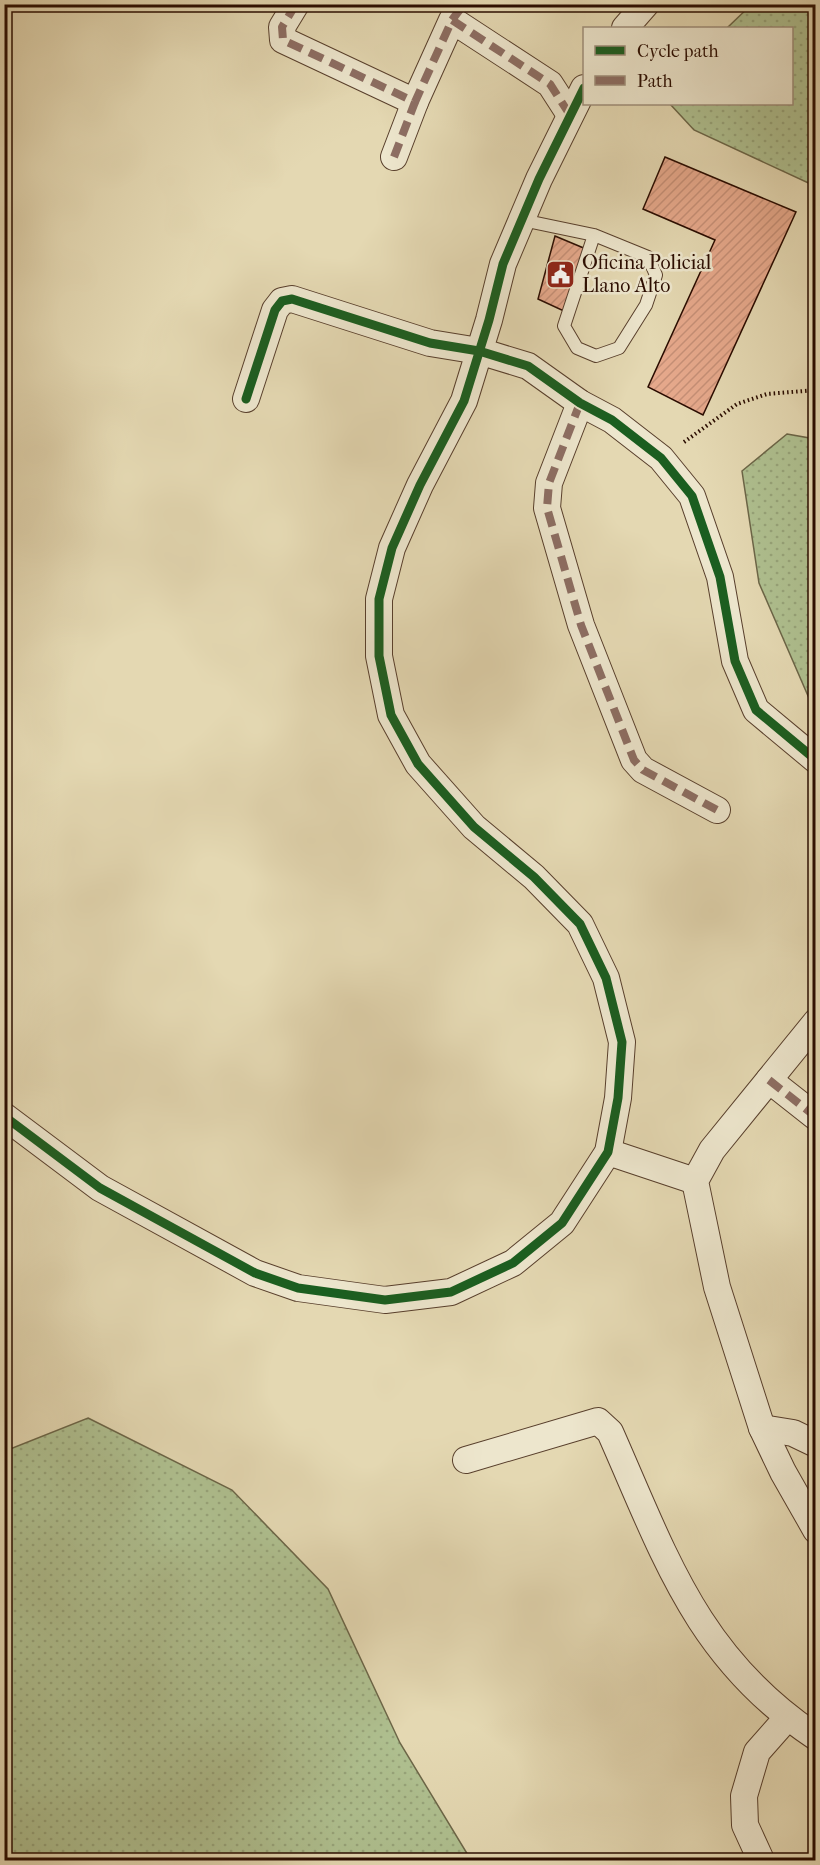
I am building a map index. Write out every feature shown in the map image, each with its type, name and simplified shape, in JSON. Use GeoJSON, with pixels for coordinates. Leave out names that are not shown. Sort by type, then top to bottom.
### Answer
{"type":"FeatureCollection","features":[{"type":"Feature","properties":{"kind":"street"},"geometry":{"type":"LineString","coordinates":[[297,4],[282,27],[284,40],[415,102]]}},
{"type":"Feature","properties":{"kind":"street"},"geometry":{"type":"LineString","coordinates":[[627,27],[646,4]]}},
{"type":"Feature","properties":{"kind":"street"},"geometry":{"type":"LineString","coordinates":[[394,158],[415,102],[458,12],[550,84],[570,115]]}},
{"type":"Feature","properties":{"kind":"street"},"geometry":{"type":"LineString","coordinates":[[4,1116],[100,1188],[255,1273],[298,1288],[385,1300],[451,1292],[513,1263],[562,1222],[608,1152],[618,1098],[622,1042],[606,978],[580,924],[534,877],[474,827],[418,764],[391,715],[379,657],[379,599],[392,548],[420,485],[464,400],[503,264],[570,115],[583,92]]}},
{"type":"Feature","properties":{"kind":"street"},"geometry":{"type":"LineString","coordinates":[[246,399],[276,310],[282,300],[292,299],[430,344],[479,351],[528,366],[580,403],[612,420],[661,458],[692,496],[720,577],[735,661],[756,710],[816,760]]}},
{"type":"Feature","properties":{"kind":"street"},"geometry":{"type":"LineString","coordinates":[[580,403],[549,483],[548,508],[581,625],[633,760],[643,770],[717,810]]}},
{"type":"Feature","properties":{"kind":"street"},"geometry":{"type":"LineString","coordinates":[[816,1022],[712,1150],[695,1181],[717,1287],[762,1428],[783,1472],[816,1530]]}},
{"type":"Feature","properties":{"kind":"street"},"geometry":{"type":"LineString","coordinates":[[769,1080],[816,1117]]}},
{"type":"Feature","properties":{"kind":"street"},"geometry":{"type":"LineString","coordinates":[[608,1152],[695,1181]]}},
{"type":"Feature","properties":{"kind":"street"},"geometry":{"type":"LineString","coordinates":[[466,1460],[598,1421],[610,1432],[661,1553],[700,1623],[750,1685],[787,1718],[816,1737]]}},
{"type":"Feature","properties":{"kind":"street"},"geometry":{"type":"LineString","coordinates":[[762,1428],[793,1433],[816,1444]]}},
{"type":"Feature","properties":{"kind":"street"},"geometry":{"type":"LineString","coordinates":[[761,1860],[745,1825],[744,1796],[757,1752],[787,1718]]}},
{"type":"Feature","properties":{"kind":"lane"},"geometry":{"type":"LineString","coordinates":[[522,220],[594,235],[648,257],[656,275],[646,305],[619,348],[596,356],[577,348],[564,326],[594,235]]}},
{"type":"Feature","properties":{"kind":"path"},"geometry":{"type":"LineString","coordinates":[[661,458],[736,404],[766,394],[816,390]]}},
{"type":"Feature","properties":{"kind":"green space"},"geometry":{"type":"Polygon","coordinates":[[[752,4],[815,5],[815,186],[694,130],[671,105],[793,105],[793,27],[728,27],[752,4]]]}},
{"type":"Feature","properties":{"kind":"green space"},"geometry":{"type":"Polygon","coordinates":[[[787,434],[815,439],[815,712],[759,583],[742,471],[787,434]]]}},
{"type":"Feature","properties":{"kind":"green space"},"geometry":{"type":"Polygon","coordinates":[[[88,1418],[232,1490],[328,1589],[400,1743],[471,1860],[5,1860],[5,1451],[88,1418]]]}},
{"type":"Feature","properties":{"kind":"building"},"geometry":{"type":"Polygon","coordinates":[[[665,157],[796,212],[703,415],[648,387],[715,240],[643,209],[665,157]]]}},
{"type":"Feature","properties":{"kind":"building","name":"Oficina Policial Llano Alto"},"geometry":{"type":"Polygon","coordinates":[[[555,236],[586,249],[566,312],[538,299],[555,236]]]}},
{"type":"Feature","properties":{"kind":"marked path"},"geometry":{"type":"LineString","coordinates":[[296,4],[282,27],[283,40],[415,102],[452,20],[550,84],[570,115]]}},
{"type":"Feature","properties":{"kind":"marked path"},"geometry":{"type":"LineString","coordinates":[[452,20],[464,4]]}},
{"type":"Feature","properties":{"kind":"marked path"},"geometry":{"type":"LineString","coordinates":[[394,157],[415,102]]}},
{"type":"Feature","properties":{"kind":"marked path"},"geometry":{"type":"LineString","coordinates":[[580,403],[549,483],[547,508],[581,625],[634,760],[643,770],[717,810]]}},
{"type":"Feature","properties":{"kind":"marked path"},"geometry":{"type":"LineString","coordinates":[[769,1080],[816,1117]]}},
{"type":"Feature","properties":{"kind":"cycle path"},"geometry":{"type":"LineString","coordinates":[[4,1116],[100,1188],[255,1273],[298,1288],[385,1300],[451,1292],[513,1263],[562,1223],[608,1152],[618,1098],[622,1042],[606,978],[580,924],[534,877],[474,827],[418,764],[391,715],[379,656],[379,599],[392,548],[420,485],[464,401],[489,320],[503,264],[539,179],[583,90]]}},
{"type":"Feature","properties":{"kind":"cycle path"},"geometry":{"type":"LineString","coordinates":[[246,399],[275,310],[282,301],[292,299],[430,343],[479,351],[528,366],[580,403],[612,420],[661,458],[692,496],[720,577],[735,661],[756,710],[816,760]]}},
{"type":"Feature","properties":{"kind":"place","name":"Oficina Policial Llano Alto"},"geometry":{"type":"Point","coordinates":[561,274]}}]}
